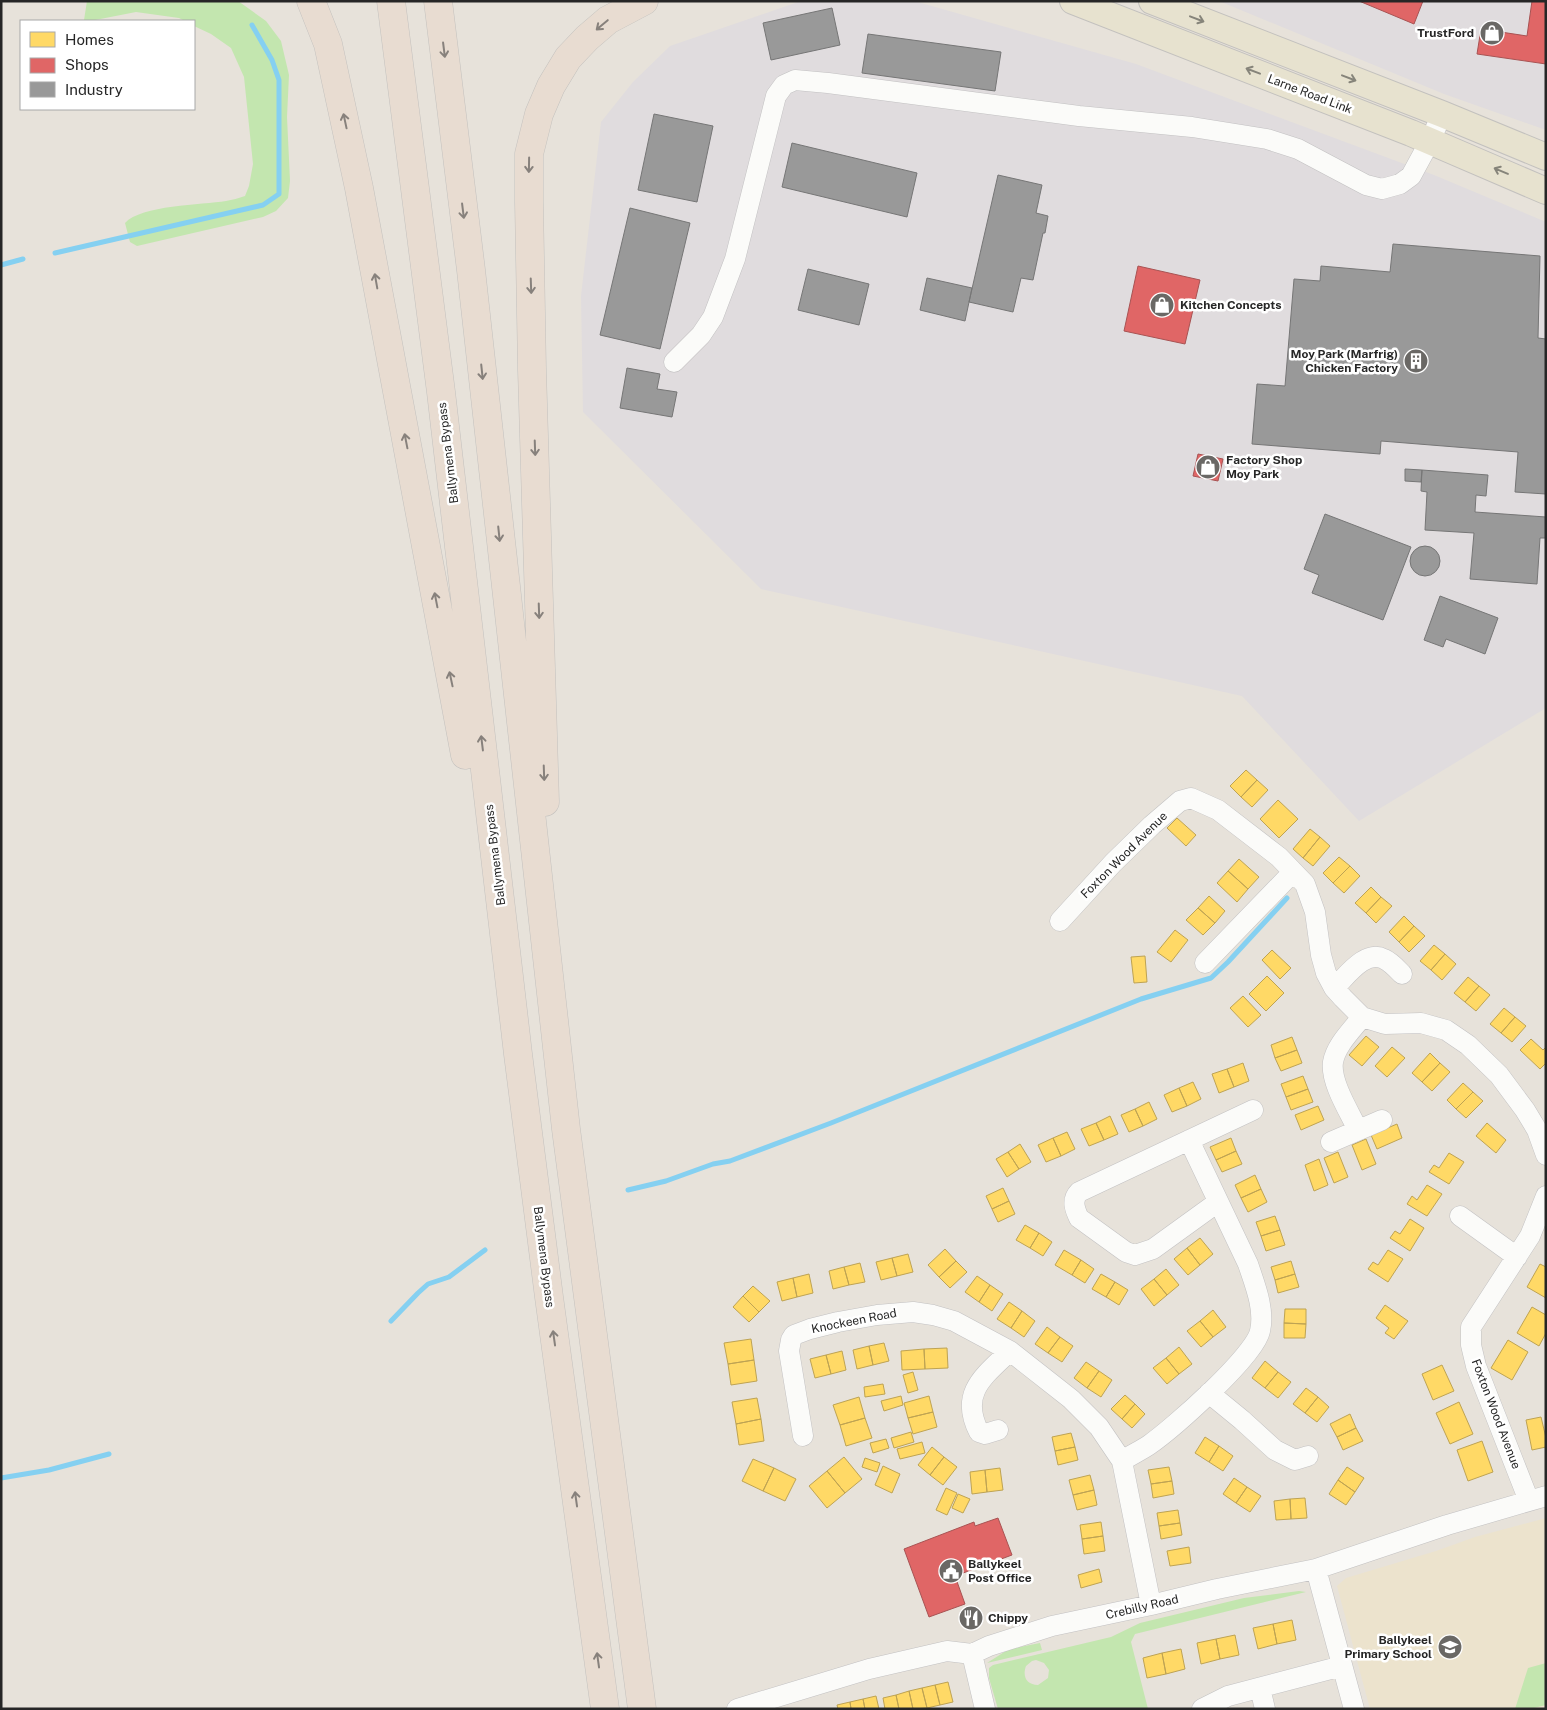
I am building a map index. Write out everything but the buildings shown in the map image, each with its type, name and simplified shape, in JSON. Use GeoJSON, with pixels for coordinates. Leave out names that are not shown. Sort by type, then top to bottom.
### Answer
{"type":"FeatureCollection","features":[{"type":"Feature","properties":{"kind":"highway"},"geometry":{"type":"LineString","coordinates":[[311,1],[328,44],[359,188],[433,587],[460,721],[549,1298]]}},
{"type":"Feature","properties":{"kind":"highway","name":"Ballymena Bypass"},"geometry":{"type":"LineString","coordinates":[[391,1],[441,392],[516,1034],[549,1298],[605,1709]]}},
{"type":"Feature","properties":{"kind":"highway"},"geometry":{"type":"LineString","coordinates":[[438,1],[471,270],[566,1129],[642,1709]]}},
{"type":"Feature","properties":{"kind":"highway"},"geometry":{"type":"LineString","coordinates":[[566,1129],[546,898],[529,154],[539,114],[551,86],[568,58],[608,20],[644,1]]}},
{"type":"Feature","properties":{"kind":"main road","name":"Larne Road Link"},"geometry":{"type":"LineString","coordinates":[[1073,1],[1430,142],[1546,191]]}},
{"type":"Feature","properties":{"kind":"main road"},"geometry":{"type":"LineString","coordinates":[[1152,1],[1540,153]]}},
{"type":"Feature","properties":{"kind":"street"},"geometry":{"type":"LineString","coordinates":[[674,362],[701,335],[713,317],[735,259],[776,96],[784,85],[795,80],[1079,116],[1192,127],[1267,139],[1298,149],[1366,184],[1382,189],[1400,184],[1411,176],[1430,142],[1442,114]]}},
{"type":"Feature","properties":{"kind":"street","name":"Foxton Wood Avenue"},"geometry":{"type":"LineString","coordinates":[[1060,921],[1113,863],[1180,801],[1191,798],[1218,810],[1279,857],[1305,884],[1315,912],[1321,955],[1326,973],[1334,988],[1362,1017],[1385,1024],[1421,1023],[1446,1030],[1468,1045],[1499,1075],[1525,1110],[1537,1130],[1546,1155]]}},
{"type":"Feature","properties":{"kind":"street"},"geometry":{"type":"LineString","coordinates":[[1205,963],[1293,872]]}},
{"type":"Feature","properties":{"kind":"street"},"geometry":{"type":"LineString","coordinates":[[1334,988],[1361,963],[1375,956],[1382,957],[1402,974]]}},
{"type":"Feature","properties":{"kind":"street"},"geometry":{"type":"LineString","coordinates":[[1358,1130],[1336,1086],[1333,1063],[1343,1042],[1362,1017]]}},
{"type":"Feature","properties":{"kind":"street"},"geometry":{"type":"LineString","coordinates":[[1218,1202],[1153,1249],[1135,1255],[1126,1252],[1080,1218],[1075,1211],[1074,1203],[1079,1192],[1253,1110]]}},
{"type":"Feature","properties":{"kind":"street"},"geometry":{"type":"LineString","coordinates":[[1331,1142],[1382,1120]]}},
{"type":"Feature","properties":{"kind":"street"},"geometry":{"type":"LineString","coordinates":[[1122,1461],[1149,1445],[1209,1393],[1252,1347],[1260,1333],[1260,1305],[1248,1264],[1188,1140]]}},
{"type":"Feature","properties":{"kind":"street","name":"Foxton Wood Avenue"},"geometry":{"type":"LineString","coordinates":[[1538,1498],[1476,1366],[1471,1346],[1471,1327],[1530,1236],[1546,1196]]}},
{"type":"Feature","properties":{"kind":"street"},"geometry":{"type":"LineString","coordinates":[[1460,1216],[1517,1257]]}},
{"type":"Feature","properties":{"kind":"street","name":"Knockeen Road"},"geometry":{"type":"LineString","coordinates":[[803,1436],[788,1351],[794,1335],[848,1320],[895,1312],[933,1314],[954,1321],[1010,1351],[1071,1399],[1099,1427],[1122,1461],[1151,1605]]}},
{"type":"Feature","properties":{"kind":"street"},"geometry":{"type":"LineString","coordinates":[[998,1430],[985,1434],[979,1432],[973,1422],[971,1405],[973,1392],[982,1378],[1010,1351]]}},
{"type":"Feature","properties":{"kind":"street"},"geometry":{"type":"LineString","coordinates":[[1209,1393],[1276,1450],[1295,1460],[1308,1456]]}},
{"type":"Feature","properties":{"kind":"street","name":"Crebilly Road"},"geometry":{"type":"LineString","coordinates":[[972,1654],[989,1646],[1052,1626],[1216,1589],[1316,1569],[1538,1498]]}},
{"type":"Feature","properties":{"kind":"street"},"geometry":{"type":"LineString","coordinates":[[1316,1569],[1354,1709]]}},
{"type":"Feature","properties":{"kind":"street"},"geometry":{"type":"LineString","coordinates":[[742,1708],[869,1669],[947,1651],[972,1654],[985,1709]]}},
{"type":"Feature","properties":{"kind":"street"},"geometry":{"type":"LineString","coordinates":[[1202,1709],[1228,1696],[1342,1666]]}},
{"type":"Feature","properties":{"kind":"street"},"geometry":{"type":"LineString","coordinates":[[1260,1688],[1265,1709]]}},
{"type":"Feature","properties":{"kind":"shaded area"},"geometry":{"type":"Polygon","coordinates":[[[801,1],[914,1],[1136,64],[1434,175],[1546,222],[1546,708],[1359,821],[1242,696],[761,589],[583,412],[581,296],[601,122],[633,82],[670,46],[801,1]]]}},
{"type":"Feature","properties":{"kind":"shaded area"},"geometry":{"type":"Polygon","coordinates":[[[1219,1],[1546,1],[1546,130],[1444,94],[1219,1]]]}},
{"type":"Feature","properties":{"kind":"shaded area","name":"Ballykeel Primary School"},"geometry":{"type":"Polygon","coordinates":[[[1546,1518],[1546,1709],[1370,1709],[1337,1586],[1346,1578],[1436,1551],[1475,1537],[1546,1518]]]}},
{"type":"Feature","properties":{"kind":"green space"},"geometry":{"type":"Polygon","coordinates":[[[87,1],[238,1],[266,21],[281,41],[289,75],[287,117],[290,181],[288,198],[276,211],[263,217],[137,246],[130,242],[125,223],[133,217],[158,209],[226,201],[245,196],[253,164],[244,77],[231,48],[211,34],[195,26],[195,20],[183,20],[136,12],[95,20],[84,20],[87,1]]]}},
{"type":"Feature","properties":{"kind":"green space"},"geometry":{"type":"Polygon","coordinates":[[[1299,1591],[1306,1592],[1135,1634],[1131,1642],[1148,1709],[998,1709],[989,1678],[989,1668],[993,1665],[1111,1637],[1140,1623],[1244,1598],[1299,1591]],[[1036,1660],[1026,1666],[1025,1677],[1028,1682],[1038,1685],[1048,1678],[1049,1670],[1044,1663],[1036,1660]]]}},
{"type":"Feature","properties":{"kind":"green space"},"geometry":{"type":"Polygon","coordinates":[[[1040,1643],[1042,1650],[987,1663],[1009,1649],[1040,1643]]]}},
{"type":"Feature","properties":{"kind":"green space"},"geometry":{"type":"Polygon","coordinates":[[[1546,1663],[1546,1705],[1530,1709],[1515,1709],[1528,1668],[1546,1663]]]}},
{"type":"Feature","properties":{"kind":"waterway"},"geometry":{"type":"LineString","coordinates":[[55,253],[263,205],[279,194],[279,80],[272,60],[252,25]]}},
{"type":"Feature","properties":{"kind":"waterway"},"geometry":{"type":"LineString","coordinates":[[1,265],[23,259]]}},
{"type":"Feature","properties":{"kind":"waterway"},"geometry":{"type":"LineString","coordinates":[[628,1190],[666,1181],[713,1164],[730,1161],[831,1123],[1141,999],[1211,978],[1287,898]]}},
{"type":"Feature","properties":{"kind":"waterway"},"geometry":{"type":"LineString","coordinates":[[391,1321],[428,1284],[449,1277],[485,1250]]}},
{"type":"Feature","properties":{"kind":"waterway"},"geometry":{"type":"LineString","coordinates":[[1,1478],[49,1470],[109,1454]]}},
{"type":"Feature","properties":{"kind":"place","name":"TrustFord"},"geometry":{"type":"Point","coordinates":[1492,33]}},
{"type":"Feature","properties":{"kind":"place","name":"Kitchen Concepts"},"geometry":{"type":"Point","coordinates":[1162,305]}},
{"type":"Feature","properties":{"kind":"place","name":"Moy Park (Marfrig) Chicken Factory"},"geometry":{"type":"Point","coordinates":[1416,361]}},
{"type":"Feature","properties":{"kind":"place","name":"Factory Shop Moy Park"},"geometry":{"type":"Point","coordinates":[1208,467]}},
{"type":"Feature","properties":{"kind":"place","name":"Ballykeel Post Office"},"geometry":{"type":"Point","coordinates":[951,1571]}},
{"type":"Feature","properties":{"kind":"place","name":"Chippy"},"geometry":{"type":"Point","coordinates":[971,1618]}},
{"type":"Feature","properties":{"kind":"place","name":"Ballykeel Primary School"},"geometry":{"type":"Point","coordinates":[1450,1647]}}]}
